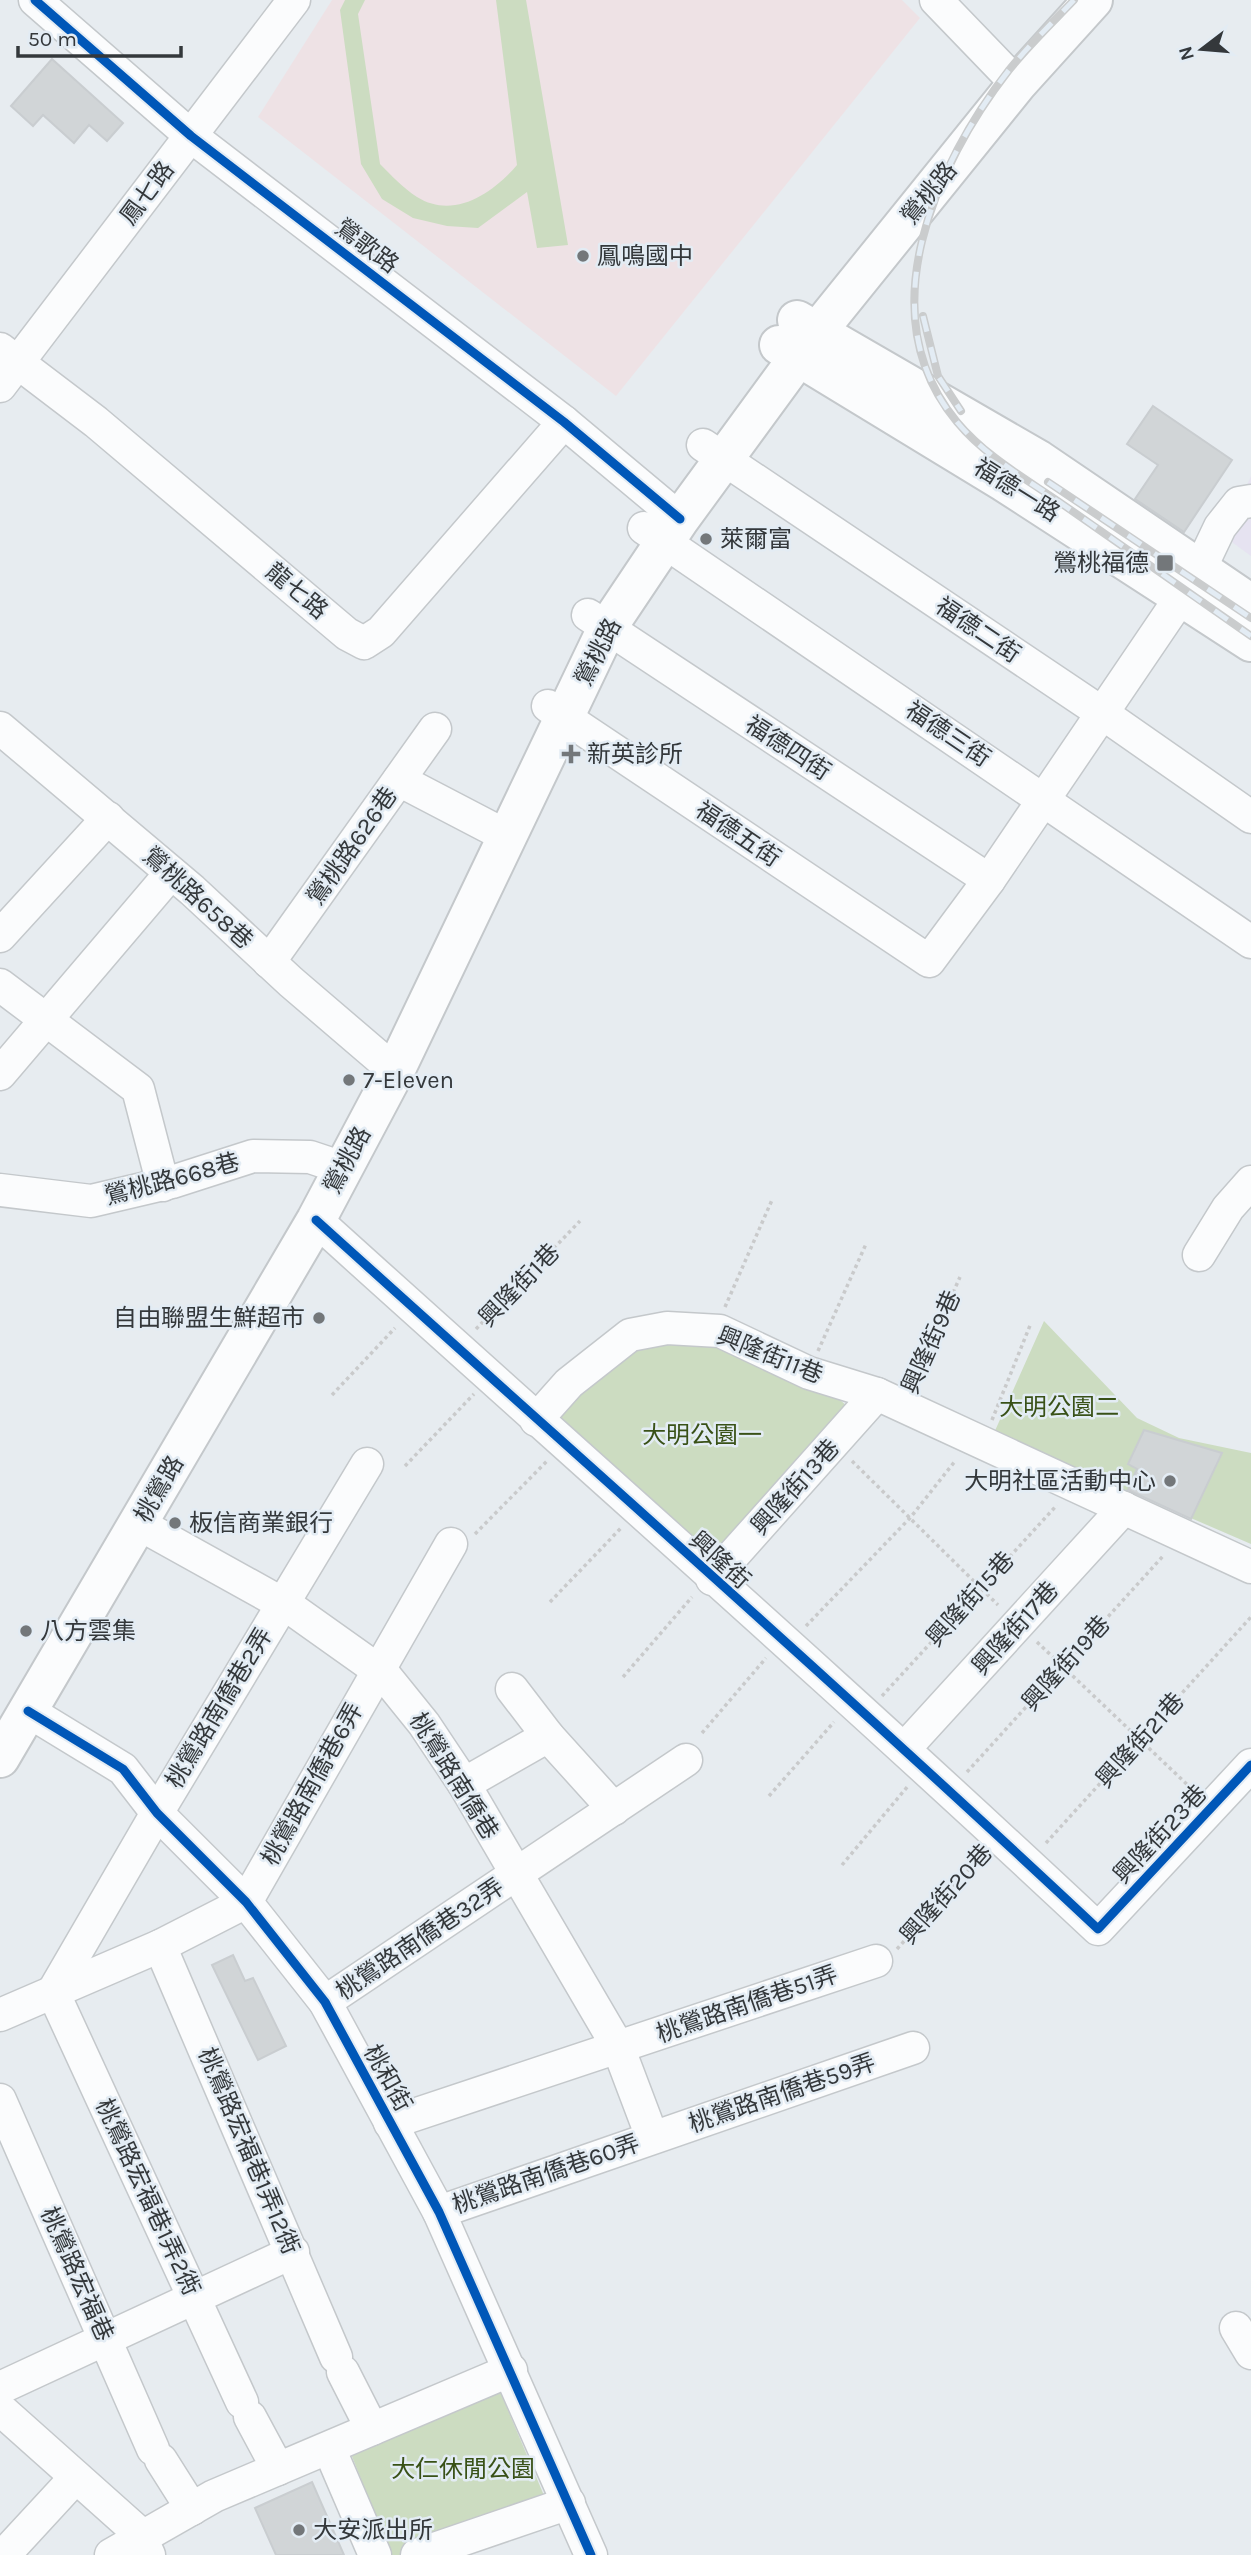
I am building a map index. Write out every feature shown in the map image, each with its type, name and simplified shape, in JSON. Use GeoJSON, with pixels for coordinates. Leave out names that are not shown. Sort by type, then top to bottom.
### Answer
{"type":"FeatureCollection","features":[{"type":"Feature","properties":{"kind":"main road","name":"鶯桃路"},"geometry":{"type":"LineString","coordinates":[[316,1220],[312,1184],[334,1164],[388,1066],[597,621],[713,452],[798,339],[1009,74],[1060,0]]}},
{"type":"Feature","properties":{"kind":"main road","name":"鶯桃路"},"geometry":{"type":"LineString","coordinates":[[1009,74],[1093,0]]}},
{"type":"Feature","properties":{"kind":"main road","name":"福德一路"},"geometry":{"type":"LineString","coordinates":[[798,339],[1191,582],[1251,604]]}},
{"type":"Feature","properties":{"kind":"main road","name":"福德一路"},"geometry":{"type":"LineString","coordinates":[[1191,582],[1251,642]]}},
{"type":"Feature","properties":{"kind":"main road","name":"鶯桃路"},"geometry":{"type":"LineString","coordinates":[[388,1066],[491,828],[556,712]]}},
{"type":"Feature","properties":{"kind":"main road","name":"桃鶯路"},"geometry":{"type":"LineString","coordinates":[[0,1758],[316,1220]]}},
{"type":"Feature","properties":{"kind":"street","name":"鶯歌路"},"geometry":{"type":"LineString","coordinates":[[34,0],[191,136],[564,422],[662,523]]}},
{"type":"Feature","properties":{"kind":"street","name":"鳳七路"},"geometry":{"type":"LineString","coordinates":[[6,366],[191,136],[294,0]]}},
{"type":"Feature","properties":{"kind":"street"},"geometry":{"type":"LineString","coordinates":[[936,0],[1009,74]]}},
{"type":"Feature","properties":{"kind":"street","name":"龍七路"},"geometry":{"type":"LineString","coordinates":[[6,366],[96,422],[347,634],[364,643],[381,632],[564,422]]}},
{"type":"Feature","properties":{"kind":"street","name":"福德二街"},"geometry":{"type":"LineString","coordinates":[[713,452],[1102,713],[1251,817]]}},
{"type":"Feature","properties":{"kind":"street"},"geometry":{"type":"LineString","coordinates":[[989,880],[1191,582],[1220,527],[1239,503],[1251,501]]}},
{"type":"Feature","properties":{"kind":"street","name":"福德三街"},"geometry":{"type":"LineString","coordinates":[[662,523],[1044,799],[1251,942]]}},
{"type":"Feature","properties":{"kind":"street","name":"福德四街"},"geometry":{"type":"LineString","coordinates":[[597,621],[989,880]]}},
{"type":"Feature","properties":{"kind":"street","name":"福德五街"},"geometry":{"type":"LineString","coordinates":[[556,712],[929,961],[989,880]]}},
{"type":"Feature","properties":{"kind":"street","name":"鶯桃路658巷"},"geometry":{"type":"LineString","coordinates":[[0,728],[108,818],[388,1066]]}},
{"type":"Feature","properties":{"kind":"street","name":"鶯桃路626巷"},"geometry":{"type":"LineString","coordinates":[[269,962],[435,729]]}},
{"type":"Feature","properties":{"kind":"street"},"geometry":{"type":"LineString","coordinates":[[399,780],[491,828]]}},
{"type":"Feature","properties":{"kind":"street"},"geometry":{"type":"LineString","coordinates":[[0,936],[108,818]]}},
{"type":"Feature","properties":{"kind":"street"},"geometry":{"type":"LineString","coordinates":[[0,1074],[171,873]]}},
{"type":"Feature","properties":{"kind":"street"},"geometry":{"type":"LineString","coordinates":[[0,985],[138,1089],[163,1185]]}},
{"type":"Feature","properties":{"kind":"street","name":"鶯桃路668巷"},"geometry":{"type":"LineString","coordinates":[[1,1194],[91,1201],[163,1185],[253,1156],[310,1157],[334,1164]]}},
{"type":"Feature","properties":{"kind":"street"},"geometry":{"type":"LineString","coordinates":[[1199,1255],[1228,1208],[1251,1182]]}},
{"type":"Feature","properties":{"kind":"street","name":"興隆街"},"geometry":{"type":"LineString","coordinates":[[316,1220],[711,1578],[915,1757],[1098,1929]]}},
{"type":"Feature","properties":{"kind":"street","name":"興隆街11巷"},"geometry":{"type":"LineString","coordinates":[[536,1420],[569,1383],[630,1335],[667,1328],[714,1331],[809,1373],[890,1400],[979,1439],[1251,1567]]}},
{"type":"Feature","properties":{"kind":"street","name":"興隆街13巷"},"geometry":{"type":"LineString","coordinates":[[711,1578],[890,1400]]}},
{"type":"Feature","properties":{"kind":"street","name":"桃鶯路南僑巷2弄"},"geometry":{"type":"LineString","coordinates":[[53,1992],[281,1604],[368,1464]]}},
{"type":"Feature","properties":{"kind":"street","name":"興隆街17巷"},"geometry":{"type":"LineString","coordinates":[[915,1757],[1124,1508]]}},
{"type":"Feature","properties":{"kind":"street","name":"桃鶯路南僑巷"},"geometry":{"type":"LineString","coordinates":[[139,1524],[281,1604],[378,1667],[424,1724],[464,1784],[515,1876],[618,2047],[652,2137]]}},
{"type":"Feature","properties":{"kind":"street","name":"桃鶯路南僑巷6弄"},"geometry":{"type":"LineString","coordinates":[[246,1902],[378,1667],[463,1539]]}},
{"type":"Feature","properties":{"kind":"street"},"geometry":{"type":"LineString","coordinates":[[512,1689],[548,1736],[614,1809]]}},
{"type":"Feature","properties":{"kind":"street","name":"桃和街"},"geometry":{"type":"LineString","coordinates":[[28,1711],[123,1769],[157,1813],[246,1902],[325,2002],[439,2211],[591,2555]]}},
{"type":"Feature","properties":{"kind":"street"},"geometry":{"type":"LineString","coordinates":[[464,1784],[548,1736]]}},
{"type":"Feature","properties":{"kind":"street","name":"桃鶯路南僑巷32弄"},"geometry":{"type":"LineString","coordinates":[[325,2002],[686,1760]]}},
{"type":"Feature","properties":{"kind":"street","name":"興隆街23巷"},"geometry":{"type":"LineString","coordinates":[[1098,1929],[1251,1765]]}},
{"type":"Feature","properties":{"kind":"street"},"geometry":{"type":"LineString","coordinates":[[0,2015],[160,1945],[246,1902]]}},
{"type":"Feature","properties":{"kind":"street","name":"桃鶯路宏福巷1弄12衖"},"geometry":{"type":"LineString","coordinates":[[160,1945],[340,2364],[372,2430]]}},
{"type":"Feature","properties":{"kind":"street","name":"桃鶯路南僑巷51弄"},"geometry":{"type":"LineString","coordinates":[[390,2123],[885,1957]]}},
{"type":"Feature","properties":{"kind":"street","name":"桃鶯路宏福巷1弄2衖"},"geometry":{"type":"LineString","coordinates":[[53,1992],[246,2410],[278,2469]]}},
{"type":"Feature","properties":{"kind":"street","name":"桃鶯路南僑巷59弄"},"geometry":{"type":"LineString","coordinates":[[652,2137],[913,2048]]}},
{"type":"Feature","properties":{"kind":"street","name":"桃鶯路宏福巷"},"geometry":{"type":"LineString","coordinates":[[0,2100],[157,2455],[192,2508]]}},
{"type":"Feature","properties":{"kind":"street","name":"桃鶯路南僑巷60弄"},"geometry":{"type":"LineString","coordinates":[[439,2211],[652,2137]]}},
{"type":"Feature","properties":{"kind":"street"},"geometry":{"type":"LineString","coordinates":[[0,2388],[293,2252]]}},
{"type":"Feature","properties":{"kind":"street"},"geometry":{"type":"LineString","coordinates":[[111,2555],[145,2546],[192,2508],[511,2370]]}},
{"type":"Feature","properties":{"kind":"street"},"geometry":{"type":"LineString","coordinates":[[0,2409],[76,2477],[145,2546]]}},
{"type":"Feature","properties":{"kind":"street"},"geometry":{"type":"LineString","coordinates":[[329,2448],[375,2555]]}},
{"type":"Feature","properties":{"kind":"street"},"geometry":{"type":"LineString","coordinates":[[2,2554],[76,2477]]}},
{"type":"Feature","properties":{"kind":"street"},"geometry":{"type":"LineString","coordinates":[[417,2555],[569,2503]]}},
{"type":"Feature","properties":{"kind":"path"},"geometry":{"type":"LineString","coordinates":[[714,1331],[772,1200]]}},
{"type":"Feature","properties":{"kind":"path"},"geometry":{"type":"LineString","coordinates":[[809,1373],[866,1244]]}},
{"type":"Feature","properties":{"kind":"path"},"geometry":{"type":"LineString","coordinates":[[332,1395],[413,1308]]}},
{"type":"Feature","properties":{"kind":"path"},"geometry":{"type":"LineString","coordinates":[[702,1733],[785,1642],[910,1518],[979,1439],[1031,1322]]}},
{"type":"Feature","properties":{"kind":"path"},"geometry":{"type":"LineString","coordinates":[[405,1466],[490,1377]]}},
{"type":"Feature","properties":{"kind":"path"},"geometry":{"type":"LineString","coordinates":[[463,1539],[563,1444]]}},
{"type":"Feature","properties":{"kind":"path"},"geometry":{"type":"LineString","coordinates":[[550,1602],[638,1511]]}},
{"type":"Feature","properties":{"kind":"path"},"geometry":{"type":"LineString","coordinates":[[623,1677],[711,1578]]}},
{"type":"Feature","properties":{"kind":"path"},"geometry":{"type":"LineString","coordinates":[[842,1865],[915,1757]]}},
{"type":"Feature","properties":{"kind":"shaded area","name":"鳳鳴國中"},"geometry":{"type":"Polygon","coordinates":[[[332,0],[902,0],[920,18],[616,396],[258,117],[332,0]]]}},
{"type":"Feature","properties":{"kind":"shaded area"},"geometry":{"type":"Polygon","coordinates":[[[1251,476],[1251,556],[1225,537],[1251,476]]]}},
{"type":"Feature","properties":{"kind":"green space"},"geometry":{"type":"Polygon","coordinates":[[[345,0],[365,0],[358,14],[380,164],[417,197],[445,206],[472,200],[485,193],[517,165],[496,0],[526,0],[568,245],[537,248],[527,192],[478,228],[447,226],[413,218],[382,199],[361,164],[340,10],[345,0]]]}},
{"type":"Feature","properties":{"kind":"green space","name":"大明公園二"},"geometry":{"type":"Polygon","coordinates":[[[1044,1321],[1137,1418],[1179,1438],[1251,1453],[1251,1544],[994,1433],[1044,1321]]]}},
{"type":"Feature","properties":{"kind":"green space","name":"大明公園一"},"geometry":{"type":"Polygon","coordinates":[[[660,1341],[708,1345],[736,1352],[839,1399],[848,1407],[719,1554],[702,1553],[554,1422],[601,1372],[627,1354],[660,1341]]]}},
{"type":"Feature","properties":{"kind":"green space","name":"大仁休閒公園"},"geometry":{"type":"Polygon","coordinates":[[[499,2389],[548,2505],[402,2555],[391,2555],[351,2454],[499,2389]]]}},
{"type":"Feature","properties":{"kind":"building"},"geometry":{"type":"Polygon","coordinates":[[[52,59],[123,123],[107,141],[89,125],[74,143],[43,115],[33,126],[11,106],[52,59]]]}},
{"type":"Feature","properties":{"kind":"building"},"geometry":{"type":"Polygon","coordinates":[[[1153,406],[1232,460],[1184,532],[1135,499],[1158,465],[1127,444],[1153,406]]]}},
{"type":"Feature","properties":{"kind":"building","name":"大明社區活動中心"},"geometry":{"type":"Polygon","coordinates":[[[1144,1430],[1222,1453],[1191,1519],[1128,1490],[1137,1469],[1128,1464],[1144,1430]]]}},
{"type":"Feature","properties":{"kind":"building"},"geometry":{"type":"Polygon","coordinates":[[[233,1955],[245,1981],[253,1978],[286,2046],[258,2060],[212,1965],[233,1955]]]}},
{"type":"Feature","properties":{"kind":"building","name":"大安派出所"},"geometry":{"type":"Polygon","coordinates":[[[312,2482],[344,2555],[276,2555],[255,2508],[312,2482]]]}},
{"type":"Feature","properties":{"kind":"railway"},"geometry":{"type":"LineString","coordinates":[[1074,0],[1009,70],[957,150],[937,195],[922,242],[915,289],[917,335],[931,380],[968,435],[1008,467],[1251,636]]}},
{"type":"Feature","properties":{"kind":"railway"},"geometry":{"type":"LineString","coordinates":[[923,316],[938,376],[961,411]]}},
{"type":"Feature","properties":{"kind":"railway"},"geometry":{"type":"LineString","coordinates":[[1048,482],[1251,618]]}},
{"type":"Feature","properties":{"kind":"cycle path"},"geometry":{"type":"LineString","coordinates":[[35,0],[191,136],[564,422],[680,519]]}},
{"type":"Feature","properties":{"kind":"cycle path"},"geometry":{"type":"LineString","coordinates":[[316,1220],[806,1661],[1098,1929],[1251,1765]]}},
{"type":"Feature","properties":{"kind":"cycle path"},"geometry":{"type":"LineString","coordinates":[[28,1711],[123,1769],[157,1813],[246,1902],[325,2002],[439,2212],[591,2555]]}},
{"type":"Feature","properties":{"kind":"place","name":"鳳鳴國中"},"geometry":{"type":"Point","coordinates":[583,256]}},
{"type":"Feature","properties":{"kind":"place","name":"萊爾富"},"geometry":{"type":"Point","coordinates":[706,539]}},
{"type":"Feature","properties":{"kind":"place","name":"鶯桃福德"},"geometry":{"type":"Point","coordinates":[1165,563]}},
{"type":"Feature","properties":{"kind":"place","name":"新英診所"},"geometry":{"type":"Point","coordinates":[571,754]}},
{"type":"Feature","properties":{"kind":"place","name":"7-Eleven"},"geometry":{"type":"Point","coordinates":[349,1080]}},
{"type":"Feature","properties":{"kind":"place","name":"自由聯盟生鮮超市"},"geometry":{"type":"Point","coordinates":[319,1318]}},
{"type":"Feature","properties":{"kind":"place","name":"大明社區活動中心"},"geometry":{"type":"Point","coordinates":[1170,1481]}},
{"type":"Feature","properties":{"kind":"place","name":"板信商業銀行"},"geometry":{"type":"Point","coordinates":[175,1523]}},
{"type":"Feature","properties":{"kind":"place","name":"八方雲集"},"geometry":{"type":"Point","coordinates":[26,1631]}},
{"type":"Feature","properties":{"kind":"place","name":"大安派出所"},"geometry":{"type":"Point","coordinates":[299,2530]}}]}
